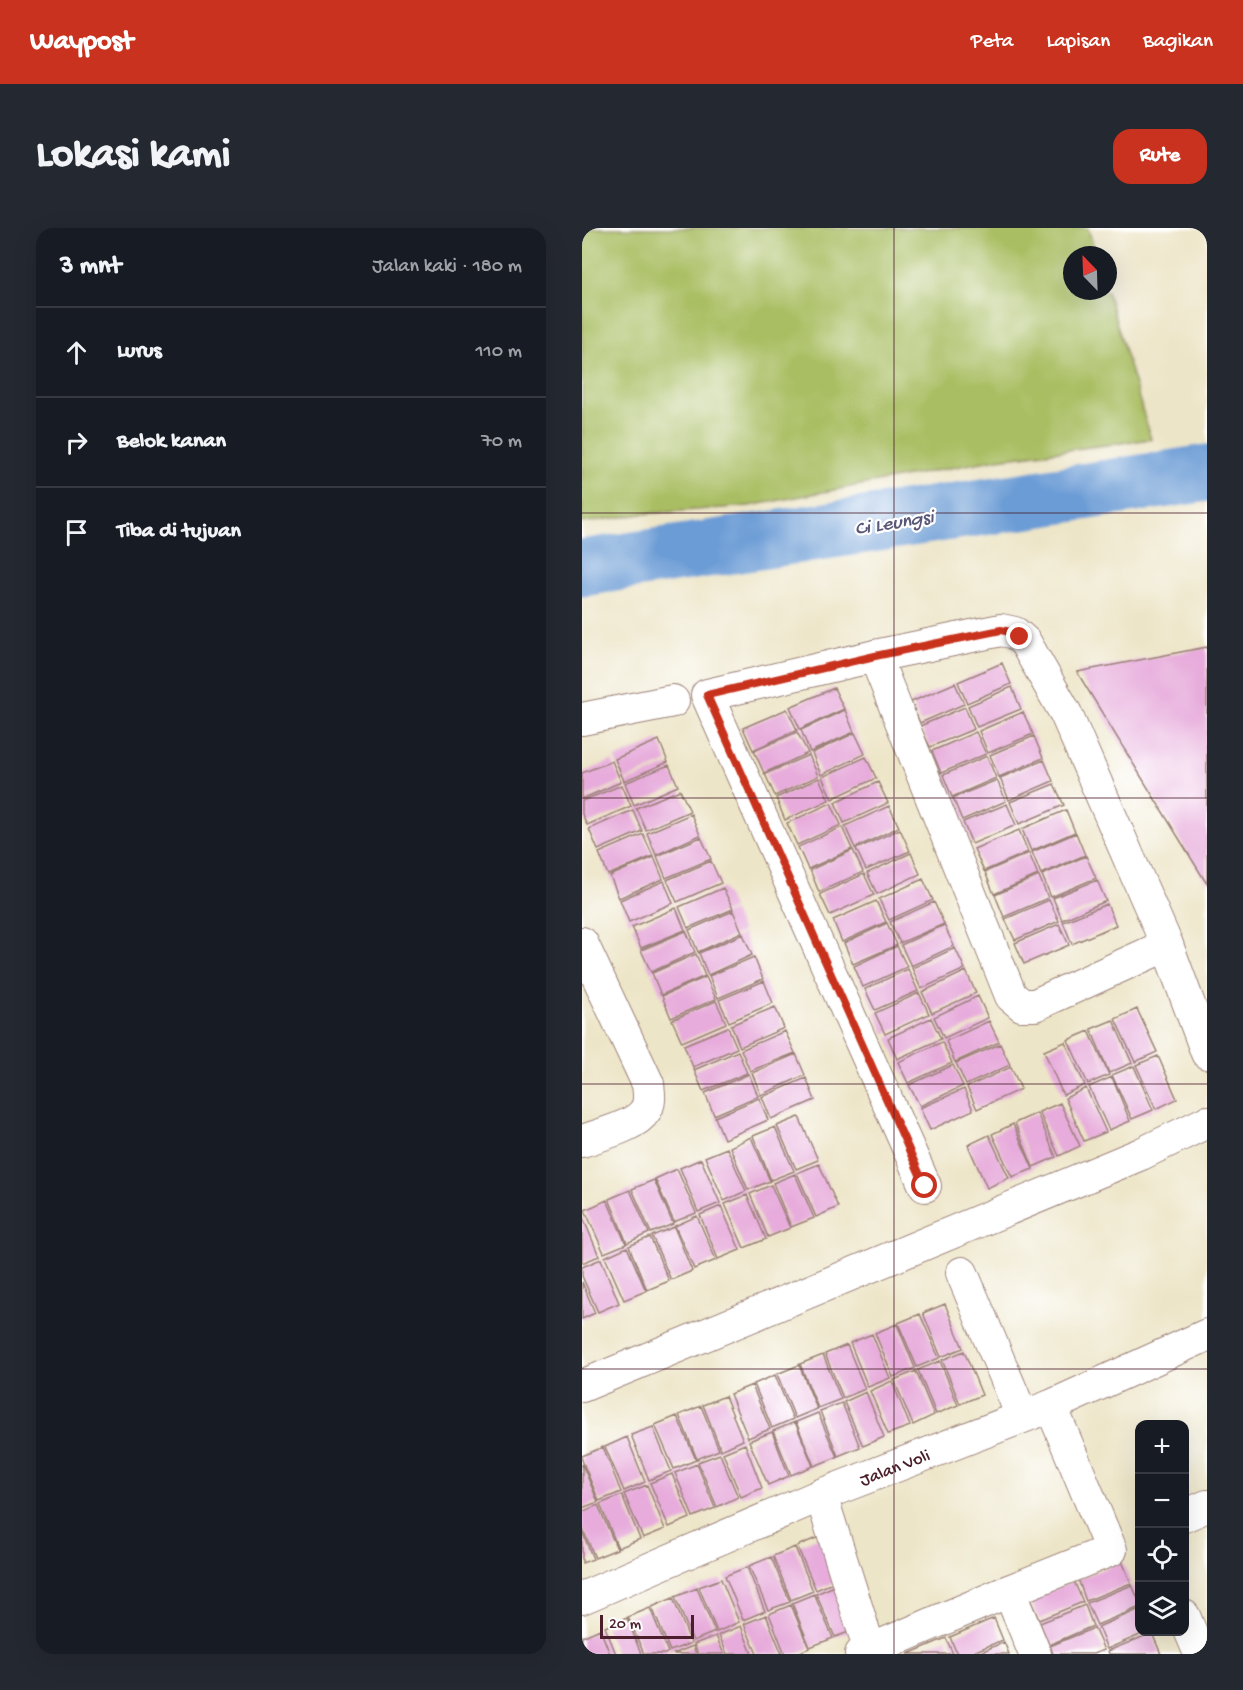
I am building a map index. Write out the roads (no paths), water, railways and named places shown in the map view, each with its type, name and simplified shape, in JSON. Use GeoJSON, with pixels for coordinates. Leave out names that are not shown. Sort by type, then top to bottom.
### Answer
{"type":"FeatureCollection","features":[{"type":"Feature","properties":{"kind":"street"},"geometry":{"type":"LineString","coordinates":[[925,1186],[707,695],[875,656],[1001,630],[1015,633],[1025,642],[1066,714],[1167,945],[1207,1053]]}},
{"type":"Feature","properties":{"kind":"street"},"geometry":{"type":"LineString","coordinates":[[875,656],[1011,996],[1022,1005],[1035,1005],[1167,945]]}},
{"type":"Feature","properties":{"kind":"street"},"geometry":{"type":"LineString","coordinates":[[582,719],[673,701]]}},
{"type":"Feature","properties":{"kind":"street"},"geometry":{"type":"LineString","coordinates":[[582,943],[648,1084],[650,1096],[645,1112],[636,1121],[582,1141]]}},
{"type":"Feature","properties":{"kind":"street"},"geometry":{"type":"LineString","coordinates":[[582,1386],[1141,1154],[1207,1122]]}},
{"type":"Feature","properties":{"kind":"street"},"geometry":{"type":"LineString","coordinates":[[962,1273],[1022,1416]]}},
{"type":"Feature","properties":{"kind":"street","name":"Jalan Voli"},"geometry":{"type":"LineString","coordinates":[[582,1598],[820,1495],[1051,1406],[1207,1335]]}},
{"type":"Feature","properties":{"kind":"street"},"geometry":{"type":"LineString","coordinates":[[820,1495],[867,1653],[1009,1591],[1111,1550],[1051,1406]]}},
{"type":"Feature","properties":{"kind":"street"},"geometry":{"type":"LineString","coordinates":[[1189,1514],[1207,1506]]}},
{"type":"Feature","properties":{"kind":"street"},"geometry":{"type":"LineString","coordinates":[[1009,1591],[1035,1654]]}},
{"type":"Feature","properties":{"kind":"street"},"geometry":{"type":"LineString","coordinates":[[1189,1626],[1200,1654]]}},
{"type":"Feature","properties":{"kind":"waterway","name":"Ci Leungsi"},"geometry":{"type":"LineString","coordinates":[[582,568],[1207,473]]}}]}
